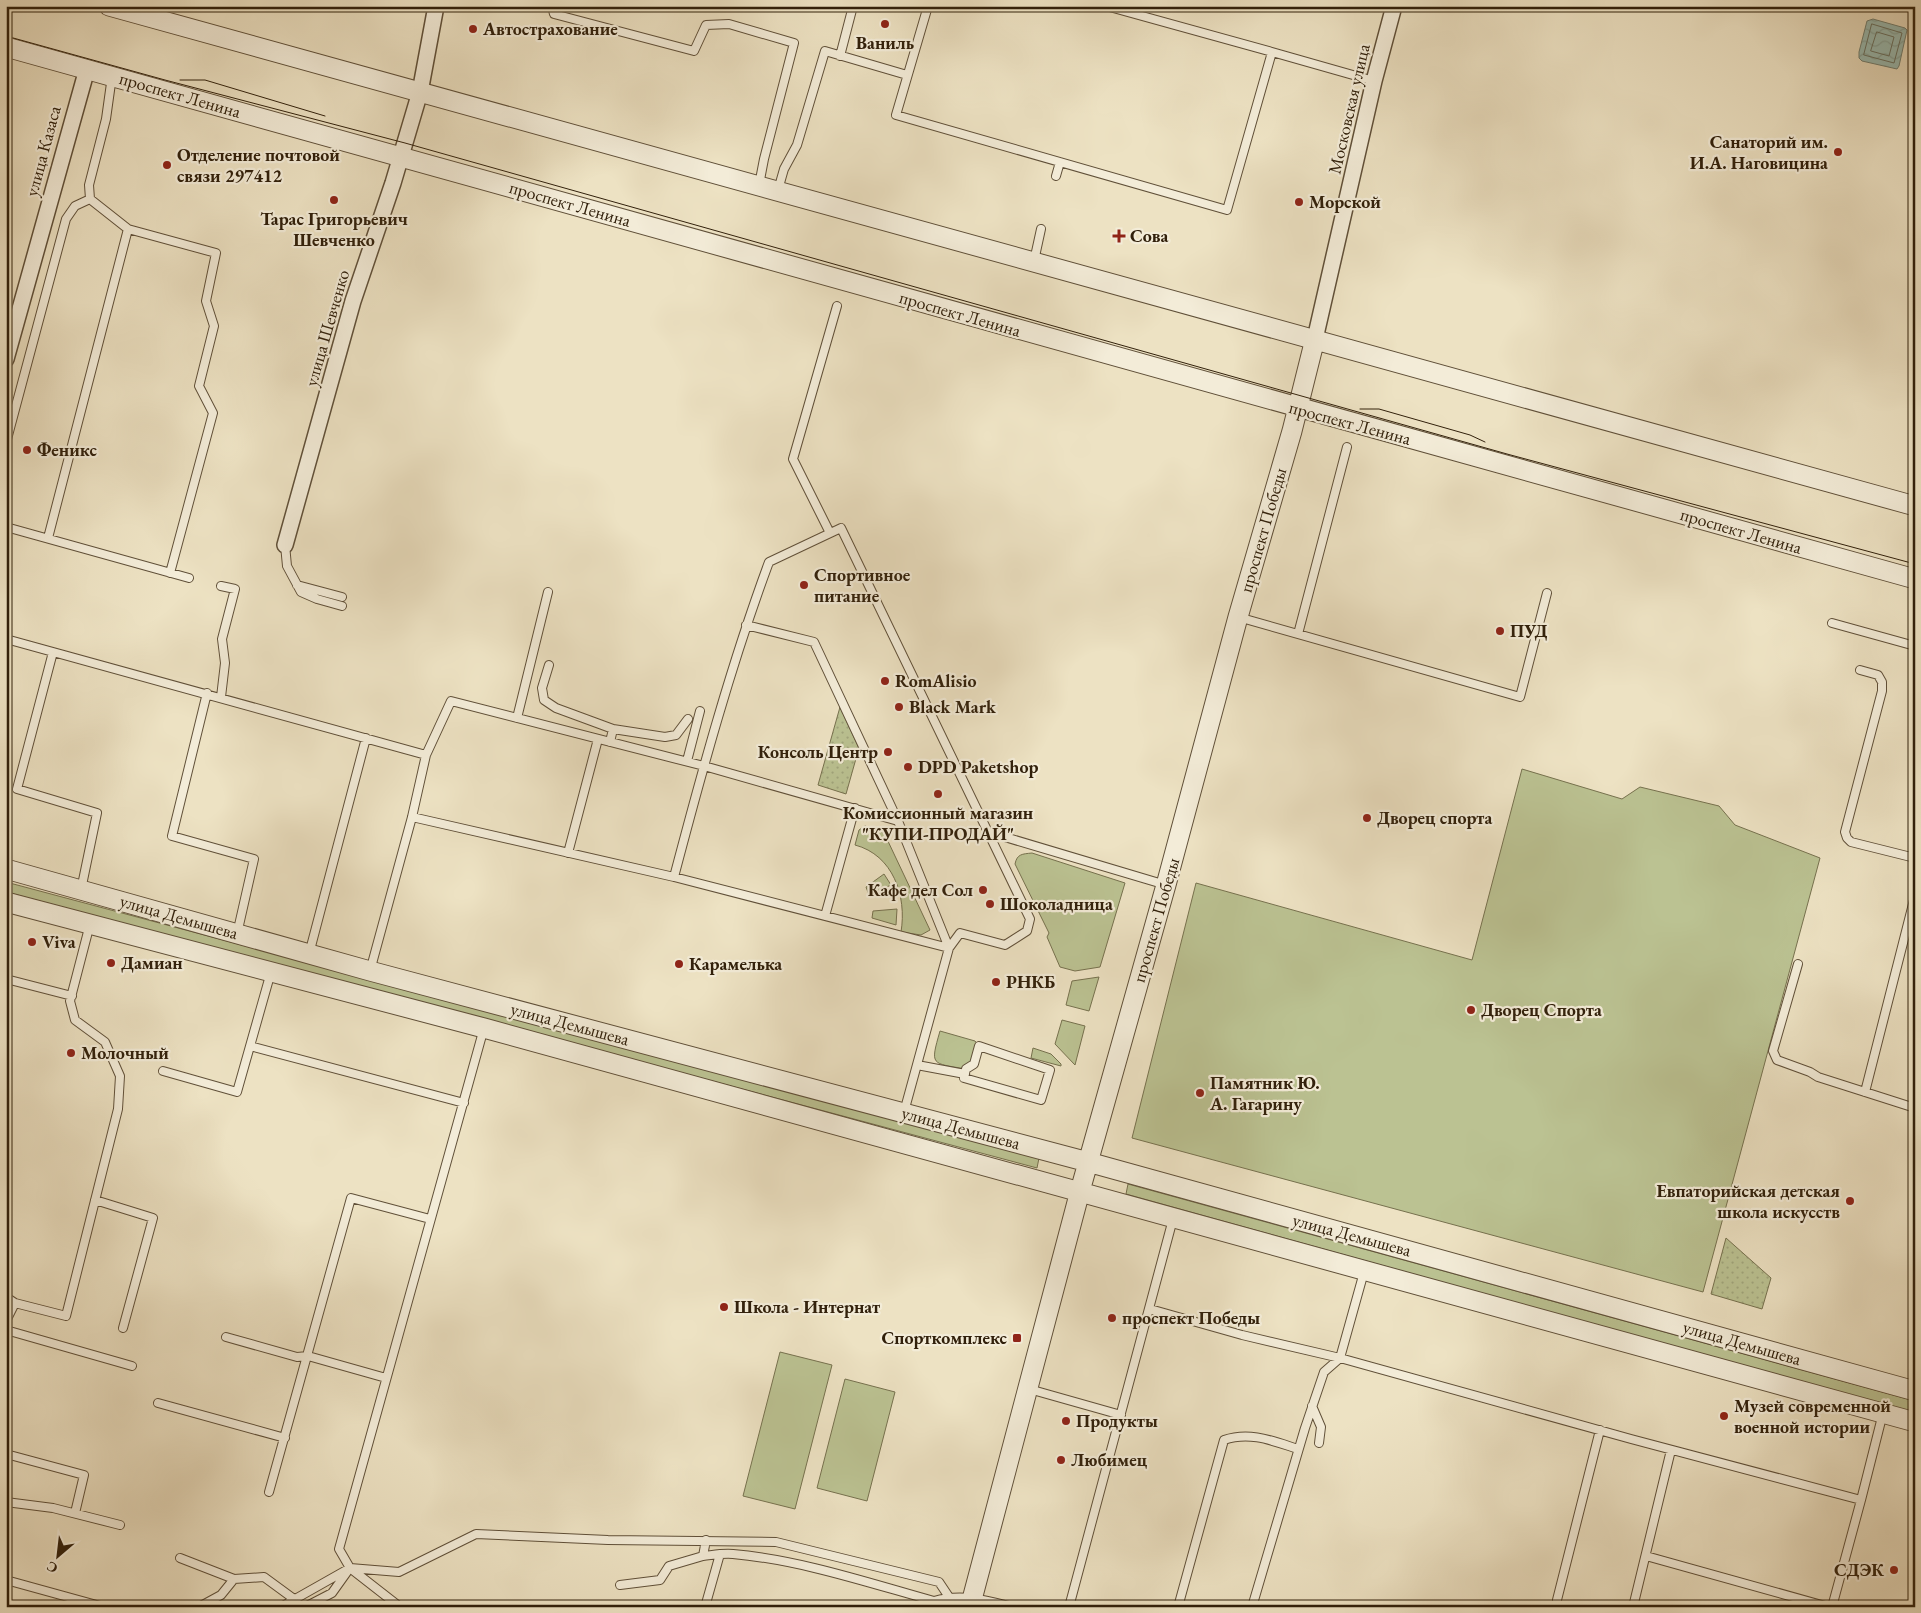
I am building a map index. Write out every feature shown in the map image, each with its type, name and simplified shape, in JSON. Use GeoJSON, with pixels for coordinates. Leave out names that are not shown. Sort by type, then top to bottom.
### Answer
{"type":"FeatureCollection","features":[{"type":"Feature","properties":{"kind":"street"},"geometry":{"type":"LineString","coordinates":[[109,6],[1315,338],[1915,506]]}},
{"type":"Feature","properties":{"kind":"street","name":"улица Шевченко"},"geometry":{"type":"LineString","coordinates":[[285,545],[353,301],[401,157],[420,92],[436,6]]}},
{"type":"Feature","properties":{"kind":"street","name":"Московская улица"},"geometry":{"type":"LineString","coordinates":[[1315,338],[1374,81],[1394,6]]}},
{"type":"Feature","properties":{"kind":"street","name":"проспект Ленина"},"geometry":{"type":"LineString","coordinates":[[6,47],[1915,579]]}},
{"type":"Feature","properties":{"kind":"street","name":"улица Казаса"},"geometry":{"type":"LineString","coordinates":[[6,359],[87,69]]}},
{"type":"Feature","properties":{"kind":"street","name":"проспект Победы"},"geometry":{"type":"LineString","coordinates":[[971,1602],[1080,1191],[1166,885],[1238,617],[1298,408],[1315,338]]}},
{"type":"Feature","properties":{"kind":"street","name":"улица Демышева"},"geometry":{"type":"LineString","coordinates":[[6,869],[370,971],[1088,1162],[1915,1391]]}},
{"type":"Feature","properties":{"kind":"street","name":"улица Демышева"},"geometry":{"type":"LineString","coordinates":[[6,902],[484,1028],[1915,1422]]}},
{"type":"Feature","properties":{"kind":"lane"},"geometry":{"type":"LineString","coordinates":[[552,6],[554,14],[694,51],[706,25],[729,24],[794,43],[759,185]]}},
{"type":"Feature","properties":{"kind":"lane"},"geometry":{"type":"LineString","coordinates":[[840,56],[853,6]]}},
{"type":"Feature","properties":{"kind":"lane"},"geometry":{"type":"LineString","coordinates":[[928,6],[896,115],[1227,210],[1272,52]]}},
{"type":"Feature","properties":{"kind":"lane"},"geometry":{"type":"LineString","coordinates":[[1106,6],[1374,81]]}},
{"type":"Feature","properties":{"kind":"lane"},"geometry":{"type":"LineString","coordinates":[[778,191],[784,169],[797,145],[825,51],[907,75]]}},
{"type":"Feature","properties":{"kind":"lane"},"geometry":{"type":"LineString","coordinates":[[112,76],[106,119],[89,185],[90,198],[128,229],[216,253],[206,301],[214,326],[199,386],[214,413],[170,573]]}},
{"type":"Feature","properties":{"kind":"lane"},"geometry":{"type":"LineString","coordinates":[[1056,176],[1060,162]]}},
{"type":"Feature","properties":{"kind":"lane"},"geometry":{"type":"LineString","coordinates":[[6,443],[66,219],[75,206],[90,198]]}},
{"type":"Feature","properties":{"kind":"lane"},"geometry":{"type":"LineString","coordinates":[[48,538],[128,229]]}},
{"type":"Feature","properties":{"kind":"lane"},"geometry":{"type":"LineString","coordinates":[[1034,261],[1041,229]]}},
{"type":"Feature","properties":{"kind":"lane"},"geometry":{"type":"LineString","coordinates":[[830,533],[793,459],[837,306]]}},
{"type":"Feature","properties":{"kind":"lane"},"geometry":{"type":"LineString","coordinates":[[1298,634],[1347,447]]}},
{"type":"Feature","properties":{"kind":"lane"},"geometry":{"type":"LineString","coordinates":[[6,527],[189,578]]}},
{"type":"Feature","properties":{"kind":"lane"},"geometry":{"type":"LineString","coordinates":[[674,878],[704,766],[746,625],[769,562],[841,528],[1030,919],[1027,931],[1005,945],[960,933],[949,948],[904,1112]]}},
{"type":"Feature","properties":{"kind":"lane"},"geometry":{"type":"LineString","coordinates":[[285,545],[287,566],[301,592],[342,606]]}},
{"type":"Feature","properties":{"kind":"lane"},"geometry":{"type":"LineString","coordinates":[[298,585],[342,597]]}},
{"type":"Feature","properties":{"kind":"lane"},"geometry":{"type":"LineString","coordinates":[[220,697],[225,663],[222,639],[235,589],[222,586]]}},
{"type":"Feature","properties":{"kind":"lane"},"geometry":{"type":"LineString","coordinates":[[516,718],[548,592]]}},
{"type":"Feature","properties":{"kind":"lane"},"geometry":{"type":"LineString","coordinates":[[1238,617],[1520,697],[1547,594]]}},
{"type":"Feature","properties":{"kind":"lane"},"geometry":{"type":"LineString","coordinates":[[1832,623],[1915,646]]}},
{"type":"Feature","properties":{"kind":"lane"},"geometry":{"type":"LineString","coordinates":[[746,625],[814,642],[898,821],[949,948]]}},
{"type":"Feature","properties":{"kind":"lane"},"geometry":{"type":"LineString","coordinates":[[6,639],[426,755]]}},
{"type":"Feature","properties":{"kind":"lane"},"geometry":{"type":"LineString","coordinates":[[53,652],[17,789],[97,813],[81,890]]}},
{"type":"Feature","properties":{"kind":"lane"},"geometry":{"type":"LineString","coordinates":[[549,666],[542,688],[544,700],[556,708],[613,728],[665,737],[676,735],[688,719]]}},
{"type":"Feature","properties":{"kind":"lane"},"geometry":{"type":"LineString","coordinates":[[1860,670],[1878,675],[1882,682],[1882,691],[1845,832],[1851,842],[1915,858]]}},
{"type":"Feature","properties":{"kind":"lane"},"geometry":{"type":"LineString","coordinates":[[207,693],[172,836],[254,859],[237,934]]}},
{"type":"Feature","properties":{"kind":"lane"},"geometry":{"type":"LineString","coordinates":[[370,971],[412,817],[426,755],[451,701],[687,761],[898,821]]}},
{"type":"Feature","properties":{"kind":"lane"},"geometry":{"type":"LineString","coordinates":[[687,761],[700,711]]}},
{"type":"Feature","properties":{"kind":"lane"},"geometry":{"type":"LineString","coordinates":[[610,742],[613,728]]}},
{"type":"Feature","properties":{"kind":"lane"},"geometry":{"type":"LineString","coordinates":[[309,954],[366,738]]}},
{"type":"Feature","properties":{"kind":"lane"},"geometry":{"type":"LineString","coordinates":[[568,853],[598,739]]}},
{"type":"Feature","properties":{"kind":"lane"},"geometry":{"type":"LineString","coordinates":[[825,916],[854,808]]}},
{"type":"Feature","properties":{"kind":"lane"},"geometry":{"type":"LineString","coordinates":[[412,817],[674,878],[949,948]]}},
{"type":"Feature","properties":{"kind":"lane"},"geometry":{"type":"LineString","coordinates":[[988,832],[1166,885]]}},
{"type":"Feature","properties":{"kind":"lane"},"geometry":{"type":"LineString","coordinates":[[1865,1092],[1915,896]]}},
{"type":"Feature","properties":{"kind":"lane"},"geometry":{"type":"LineString","coordinates":[[6,1297],[15,1303],[66,1316],[118,1109],[120,1076],[105,1042],[75,1020],[70,1002],[90,924]]}},
{"type":"Feature","properties":{"kind":"lane"},"geometry":{"type":"LineString","coordinates":[[1798,964],[1773,1051],[1777,1060],[1810,1072],[1818,1077],[1915,1108]]}},
{"type":"Feature","properties":{"kind":"lane"},"geometry":{"type":"LineString","coordinates":[[164,1071],[238,1092],[270,972]]}},
{"type":"Feature","properties":{"kind":"lane"},"geometry":{"type":"LineString","coordinates":[[6,979],[72,996]]}},
{"type":"Feature","properties":{"kind":"lane"},"geometry":{"type":"LineString","coordinates":[[400,1607],[350,1568],[339,1549],[484,1028]]}},
{"type":"Feature","properties":{"kind":"lane"},"geometry":{"type":"LineString","coordinates":[[250,1046],[464,1103]]}},
{"type":"Feature","properties":{"kind":"lane"},"geometry":{"type":"LineString","coordinates":[[979,1046],[1050,1070],[1041,1100],[964,1078],[965,1074],[966,1069],[974,1064],[979,1046]]}},
{"type":"Feature","properties":{"kind":"lane"},"geometry":{"type":"LineString","coordinates":[[917,1066],[965,1074]]}},
{"type":"Feature","properties":{"kind":"lane"},"geometry":{"type":"LineString","coordinates":[[269,1492],[351,1198],[430,1219]]}},
{"type":"Feature","properties":{"kind":"lane"},"geometry":{"type":"LineString","coordinates":[[95,1200],[153,1218],[123,1328]]}},
{"type":"Feature","properties":{"kind":"lane"},"geometry":{"type":"LineString","coordinates":[[1069,1607],[1174,1217]]}},
{"type":"Feature","properties":{"kind":"lane"},"geometry":{"type":"LineString","coordinates":[[1252,1607],[1312,1406],[1324,1372],[1340,1358],[1364,1270]]}},
{"type":"Feature","properties":{"kind":"lane"},"geometry":{"type":"LineString","coordinates":[[6,1321],[15,1303]]}},
{"type":"Feature","properties":{"kind":"lane"},"geometry":{"type":"LineString","coordinates":[[1150,1309],[1242,1335],[1340,1358],[1671,1450],[1861,1500]]}},
{"type":"Feature","properties":{"kind":"lane"},"geometry":{"type":"LineString","coordinates":[[6,1330],[132,1366]]}},
{"type":"Feature","properties":{"kind":"lane"},"geometry":{"type":"LineString","coordinates":[[226,1337],[297,1357],[308,1356],[386,1378]]}},
{"type":"Feature","properties":{"kind":"lane"},"geometry":{"type":"LineString","coordinates":[[1027,1389],[1121,1415]]}},
{"type":"Feature","properties":{"kind":"lane"},"geometry":{"type":"LineString","coordinates":[[158,1403],[285,1438]]}},
{"type":"Feature","properties":{"kind":"lane"},"geometry":{"type":"LineString","coordinates":[[1312,1406],[1321,1427],[1319,1443]]}},
{"type":"Feature","properties":{"kind":"lane"},"geometry":{"type":"LineString","coordinates":[[1646,1556],[1830,1607],[1861,1500],[1883,1413]]}},
{"type":"Feature","properties":{"kind":"lane"},"geometry":{"type":"LineString","coordinates":[[1558,1607],[1556,1600],[1600,1430]]}},
{"type":"Feature","properties":{"kind":"lane"},"geometry":{"type":"LineString","coordinates":[[1178,1607],[1224,1440],[1236,1436],[1250,1435],[1298,1449]]}},
{"type":"Feature","properties":{"kind":"lane"},"geometry":{"type":"LineString","coordinates":[[1633,1607],[1671,1450]]}},
{"type":"Feature","properties":{"kind":"lane"},"geometry":{"type":"LineString","coordinates":[[6,1454],[84,1475],[74,1514]]}},
{"type":"Feature","properties":{"kind":"lane"},"geometry":{"type":"LineString","coordinates":[[6,1502],[53,1508],[120,1525]]}},
{"type":"Feature","properties":{"kind":"lane"},"geometry":{"type":"LineString","coordinates":[[281,1607],[350,1568],[399,1572],[476,1534],[683,1542],[706,1540],[776,1542],[939,1582],[949,1596]]}},
{"type":"Feature","properties":{"kind":"lane"},"geometry":{"type":"LineString","coordinates":[[703,1556],[706,1540]]}},
{"type":"Feature","properties":{"kind":"lane"},"geometry":{"type":"LineString","coordinates":[[704,1607],[720,1554]]}},
{"type":"Feature","properties":{"kind":"lane"},"geometry":{"type":"LineString","coordinates":[[620,1585],[660,1580],[669,1566],[703,1556],[731,1554],[808,1567],[934,1601],[949,1596],[971,1602],[1013,1607]]}},
{"type":"Feature","properties":{"kind":"lane"},"geometry":{"type":"LineString","coordinates":[[180,1558],[234,1579],[264,1577],[294,1599]]}},
{"type":"Feature","properties":{"kind":"lane"},"geometry":{"type":"LineString","coordinates":[[306,1607],[332,1593],[350,1568]]}},
{"type":"Feature","properties":{"kind":"lane"},"geometry":{"type":"LineString","coordinates":[[199,1607],[221,1595],[234,1579]]}},
{"type":"Feature","properties":{"kind":"lane"},"geometry":{"type":"LineString","coordinates":[[6,1580],[104,1607]]}},
{"type":"Feature","properties":{"kind":"green space"},"geometry":{"type":"Polygon","coordinates":[[[840,707],[859,748],[846,794],[818,785],[840,707]]]}},
{"type":"Feature","properties":{"kind":"green space","name":"Дворец Спорта"},"geometry":{"type":"Polygon","coordinates":[[[1522,769],[1622,799],[1640,787],[1719,806],[1735,825],[1820,858],[1703,1292],[1132,1138],[1196,883],[1472,960],[1522,769]]]}},
{"type":"Feature","properties":{"kind":"green space"},"geometry":{"type":"Polygon","coordinates":[[[865,826],[882,832],[886,837],[930,930],[921,935],[901,932],[902,905],[899,891],[888,867],[868,850],[855,845],[859,830],[865,826]]]}},
{"type":"Feature","properties":{"kind":"green space"},"geometry":{"type":"Polygon","coordinates":[[[1032,853],[1125,883],[1100,967],[1075,971],[1060,967],[1047,937],[1049,933],[1015,864],[1017,858],[1021,855],[1032,853]]]}},
{"type":"Feature","properties":{"kind":"green space"},"geometry":{"type":"Polygon","coordinates":[[[884,874],[891,885],[869,895],[866,887],[884,874]]]}},
{"type":"Feature","properties":{"kind":"green space"},"geometry":{"type":"Polygon","coordinates":[[[6,882],[1039,1158],[1037,1168],[6,892],[6,882]]]}},
{"type":"Feature","properties":{"kind":"green space"},"geometry":{"type":"Polygon","coordinates":[[[897,909],[896,925],[872,918],[873,911],[897,909]]]}},
{"type":"Feature","properties":{"kind":"green space"},"geometry":{"type":"Polygon","coordinates":[[[1099,977],[1089,1011],[1066,1005],[1072,981],[1099,977]]]}},
{"type":"Feature","properties":{"kind":"green space"},"geometry":{"type":"Polygon","coordinates":[[[1062,1020],[1085,1026],[1075,1065],[1055,1044],[1062,1020]]]}},
{"type":"Feature","properties":{"kind":"green space"},"geometry":{"type":"Polygon","coordinates":[[[940,1031],[975,1041],[979,1046],[974,1064],[966,1069],[940,1064],[936,1061],[935,1051],[940,1031]]]}},
{"type":"Feature","properties":{"kind":"green space"},"geometry":{"type":"Polygon","coordinates":[[[1033,1048],[1051,1054],[1061,1066],[1031,1058],[1033,1048]]]}},
{"type":"Feature","properties":{"kind":"green space"},"geometry":{"type":"Polygon","coordinates":[[[1128,1184],[1915,1401],[1915,1414],[1126,1194],[1128,1184]]]}},
{"type":"Feature","properties":{"kind":"green space"},"geometry":{"type":"Polygon","coordinates":[[[1726,1238],[1771,1278],[1762,1309],[1711,1294],[1726,1238]]]}},
{"type":"Feature","properties":{"kind":"green space"},"geometry":{"type":"Polygon","coordinates":[[[780,1352],[832,1365],[795,1509],[743,1496],[780,1352]]]}},
{"type":"Feature","properties":{"kind":"green space"},"geometry":{"type":"Polygon","coordinates":[[[845,1379],[895,1392],[867,1501],[817,1488],[845,1379]]]}},
{"type":"Feature","properties":{"kind":"water"},"geometry":{"type":"Polygon","coordinates":[[[1873,19],[1907,30],[1897,69],[1862,61],[1859,58],[1867,21],[1873,19]]]}},
{"type":"Feature","properties":{"kind":"tram line"},"geometry":{"type":"LineString","coordinates":[[6,36],[405,143],[1507,454],[1915,564]]}},
{"type":"Feature","properties":{"kind":"tram line"},"geometry":{"type":"LineString","coordinates":[[180,80],[205,80],[325,116]]}},
{"type":"Feature","properties":{"kind":"tram line"},"geometry":{"type":"LineString","coordinates":[[1360,409],[1379,409],[1470,435],[1485,442]]}},
{"type":"Feature","properties":{"kind":"place","name":"Ваниль"},"geometry":{"type":"Point","coordinates":[885,24]}},
{"type":"Feature","properties":{"kind":"place","name":"Автострахование"},"geometry":{"type":"Point","coordinates":[473,29]}},
{"type":"Feature","properties":{"kind":"place","name":"Санаторий им. И.А. Наговицина"},"geometry":{"type":"Point","coordinates":[1838,152]}},
{"type":"Feature","properties":{"kind":"place","name":"Отделение почтовой связи 297412"},"geometry":{"type":"Point","coordinates":[167,165]}},
{"type":"Feature","properties":{"kind":"place","name":"Тарас Григорьевич Шевченко"},"geometry":{"type":"Point","coordinates":[334,200]}},
{"type":"Feature","properties":{"kind":"place","name":"Морской"},"geometry":{"type":"Point","coordinates":[1299,202]}},
{"type":"Feature","properties":{"kind":"place","name":"Сова"},"geometry":{"type":"Point","coordinates":[1119,236]}},
{"type":"Feature","properties":{"kind":"place","name":"Феникс"},"geometry":{"type":"Point","coordinates":[27,450]}},
{"type":"Feature","properties":{"kind":"place","name":"Спортивное питание"},"geometry":{"type":"Point","coordinates":[804,585]}},
{"type":"Feature","properties":{"kind":"place","name":"ПУД"},"geometry":{"type":"Point","coordinates":[1500,631]}},
{"type":"Feature","properties":{"kind":"place","name":"RomAlisio"},"geometry":{"type":"Point","coordinates":[885,681]}},
{"type":"Feature","properties":{"kind":"place","name":"Black Mark"},"geometry":{"type":"Point","coordinates":[899,707]}},
{"type":"Feature","properties":{"kind":"place","name":"Консоль Центр"},"geometry":{"type":"Point","coordinates":[888,752]}},
{"type":"Feature","properties":{"kind":"place","name":"DPD Paketshop"},"geometry":{"type":"Point","coordinates":[908,767]}},
{"type":"Feature","properties":{"kind":"place","name":"Комиссионный магазин \"КУПИ-ПРОДАЙ\""},"geometry":{"type":"Point","coordinates":[938,794]}},
{"type":"Feature","properties":{"kind":"place","name":"Дворец спорта"},"geometry":{"type":"Point","coordinates":[1367,818]}},
{"type":"Feature","properties":{"kind":"place","name":"Кафе дел Сол"},"geometry":{"type":"Point","coordinates":[983,890]}},
{"type":"Feature","properties":{"kind":"place","name":"Шоколадница"},"geometry":{"type":"Point","coordinates":[990,904]}},
{"type":"Feature","properties":{"kind":"place","name":"Viva"},"geometry":{"type":"Point","coordinates":[32,942]}},
{"type":"Feature","properties":{"kind":"place","name":"Дамиан"},"geometry":{"type":"Point","coordinates":[111,963]}},
{"type":"Feature","properties":{"kind":"place","name":"Карамелька"},"geometry":{"type":"Point","coordinates":[679,964]}},
{"type":"Feature","properties":{"kind":"place","name":"РНКБ"},"geometry":{"type":"Point","coordinates":[996,982]}},
{"type":"Feature","properties":{"kind":"place","name":"Дворец Спорта"},"geometry":{"type":"Point","coordinates":[1471,1010]}},
{"type":"Feature","properties":{"kind":"place","name":"Молочный"},"geometry":{"type":"Point","coordinates":[71,1053]}},
{"type":"Feature","properties":{"kind":"place","name":"Памятник Ю. А. Гагарину"},"geometry":{"type":"Point","coordinates":[1200,1093]}},
{"type":"Feature","properties":{"kind":"place","name":"Евпаторийская детская школа искусств"},"geometry":{"type":"Point","coordinates":[1850,1201]}},
{"type":"Feature","properties":{"kind":"place","name":"Школа - Интернат"},"geometry":{"type":"Point","coordinates":[724,1307]}},
{"type":"Feature","properties":{"kind":"place","name":"проспект Победы"},"geometry":{"type":"Point","coordinates":[1112,1318]}},
{"type":"Feature","properties":{"kind":"place","name":"Спорткомплекс"},"geometry":{"type":"Point","coordinates":[1017,1338]}},
{"type":"Feature","properties":{"kind":"place","name":"Музей современной военной истории"},"geometry":{"type":"Point","coordinates":[1724,1416]}},
{"type":"Feature","properties":{"kind":"place","name":"Продукты"},"geometry":{"type":"Point","coordinates":[1066,1421]}},
{"type":"Feature","properties":{"kind":"place","name":"Любимец"},"geometry":{"type":"Point","coordinates":[1061,1460]}},
{"type":"Feature","properties":{"kind":"place","name":"СДЭК"},"geometry":{"type":"Point","coordinates":[1894,1570]}}]}
